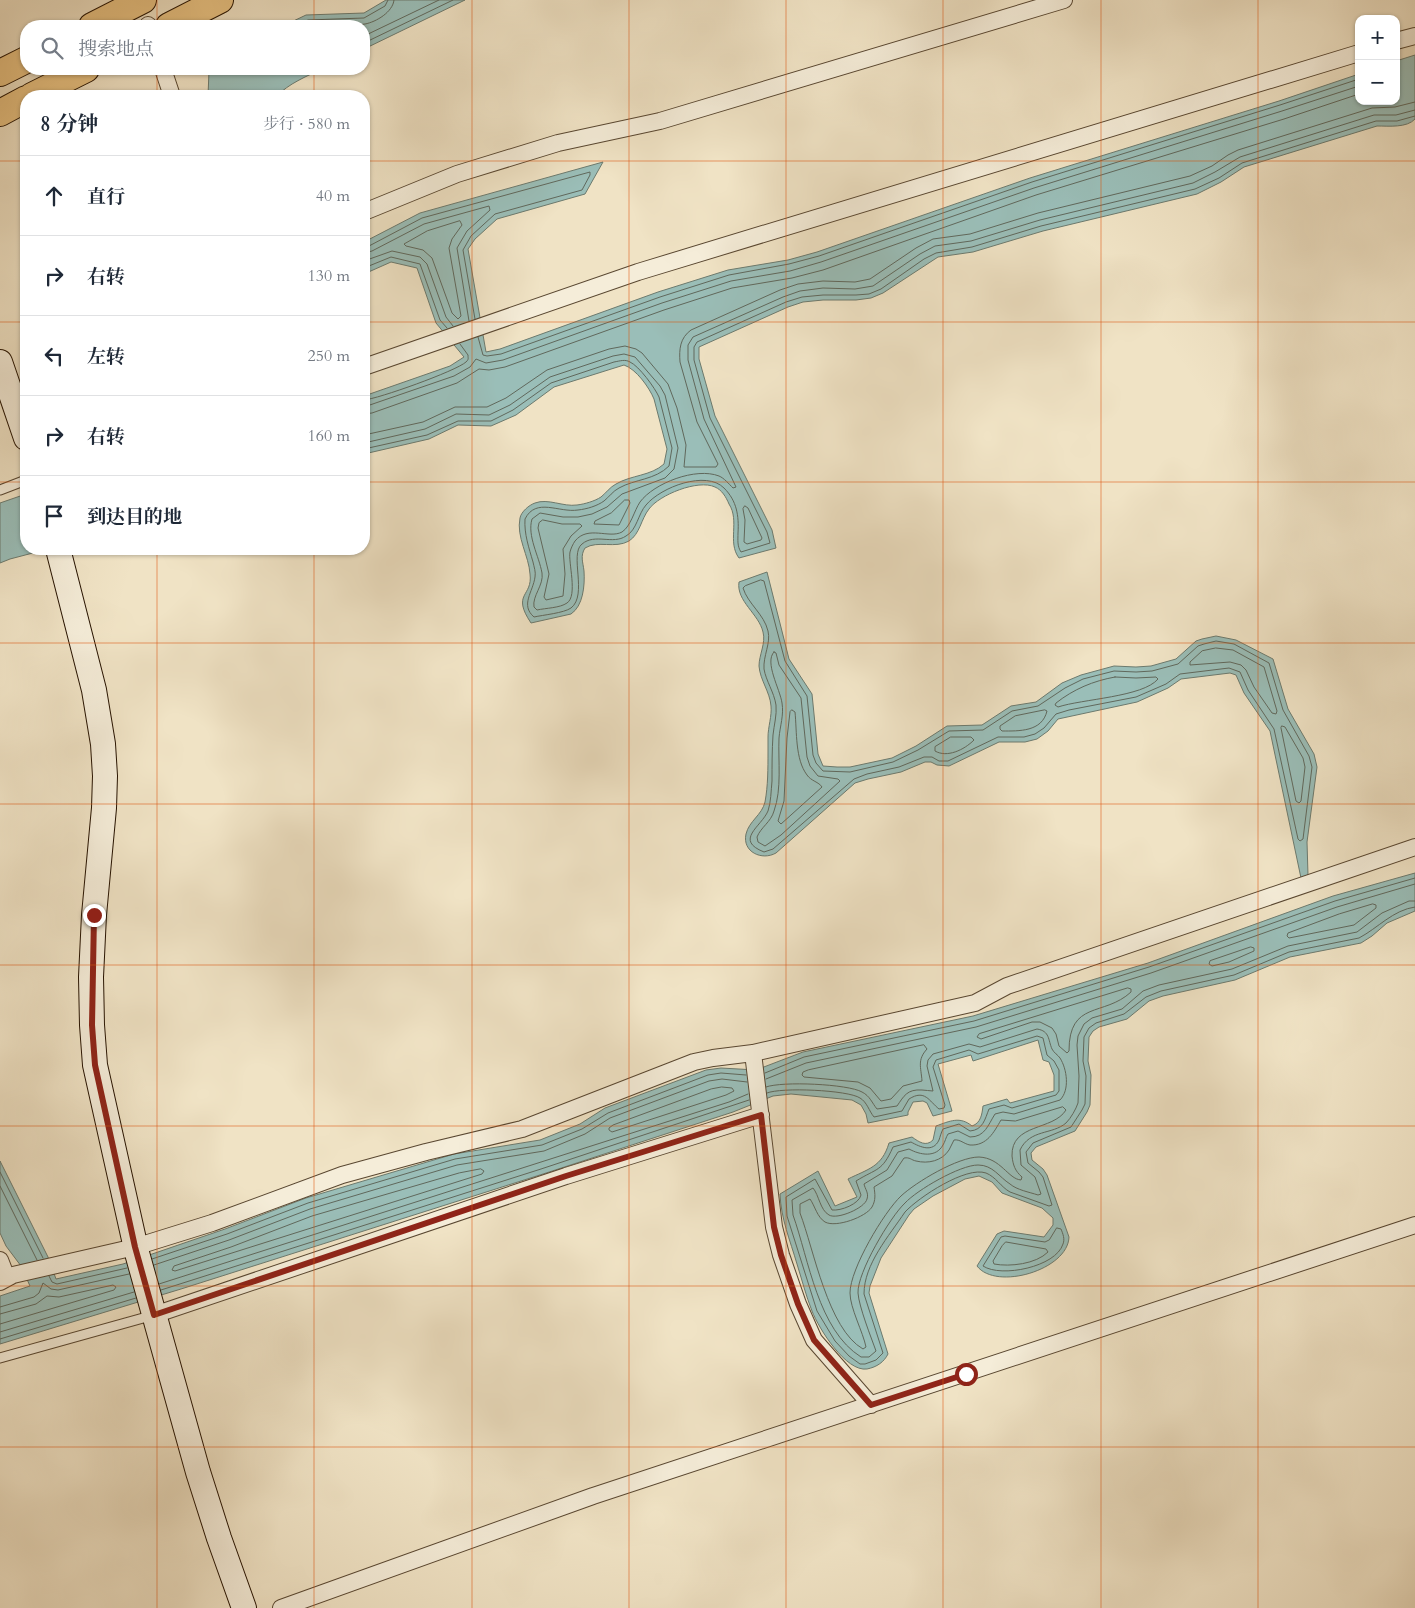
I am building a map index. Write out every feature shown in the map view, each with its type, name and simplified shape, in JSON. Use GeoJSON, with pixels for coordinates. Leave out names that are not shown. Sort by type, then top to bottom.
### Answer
{"type":"FeatureCollection","features":[{"type":"Feature","properties":{"kind":"main road"},"geometry":{"type":"LineString","coordinates":[[104,20],[143,0]]}},
{"type":"Feature","properties":{"kind":"main road"},"geometry":{"type":"LineString","coordinates":[[171,20],[220,0]]}},
{"type":"Feature","properties":{"kind":"main road"},"geometry":{"type":"LineString","coordinates":[[0,73],[20,63]]}},
{"type":"Feature","properties":{"kind":"main road"},"geometry":{"type":"LineString","coordinates":[[44,90],[74,75]]}},
{"type":"Feature","properties":{"kind":"main road"},"geometry":{"type":"LineString","coordinates":[[0,113],[20,103]]}},
{"type":"Feature","properties":{"kind":"street"},"geometry":{"type":"LineString","coordinates":[[370,210],[458,174],[549,146],[660,121],[1064,0]]}},
{"type":"Feature","properties":{"kind":"street"},"geometry":{"type":"LineString","coordinates":[[1400,40],[1415,36]]}},
{"type":"Feature","properties":{"kind":"street"},"geometry":{"type":"LineString","coordinates":[[370,365],[638,272],[1355,54]]}},
{"type":"Feature","properties":{"kind":"street"},"geometry":{"type":"LineString","coordinates":[[165,75],[170,90]]}},
{"type":"Feature","properties":{"kind":"street"},"geometry":{"type":"LineString","coordinates":[[0,362],[20,420]]}},
{"type":"Feature","properties":{"kind":"street"},"geometry":{"type":"LineString","coordinates":[[59,555],[94,690],[103,744],[104,808],[92,946],[92,1041],[100,1089],[136,1250],[152,1310],[218,1538],[244,1608]]}},
{"type":"Feature","properties":{"kind":"street"},"geometry":{"type":"LineString","coordinates":[[0,1260],[10,1278],[53,1266],[136,1250],[342,1175],[522,1129],[694,1062],[713,1058],[754,1060],[975,1003],[1007,986],[1415,847]]}},
{"type":"Feature","properties":{"kind":"street"},"geometry":{"type":"LineString","coordinates":[[754,1060],[774,1227],[781,1255],[798,1304],[814,1340],[871,1405]]}},
{"type":"Feature","properties":{"kind":"street"},"geometry":{"type":"LineString","coordinates":[[152,1310],[566,1176],[760,1110]]}},
{"type":"Feature","properties":{"kind":"street"},"geometry":{"type":"LineString","coordinates":[[281,1608],[593,1496],[1415,1226]]}},
{"type":"Feature","properties":{"kind":"lane"},"geometry":{"type":"LineString","coordinates":[[0,490],[20,482]]}},
{"type":"Feature","properties":{"kind":"lane"},"geometry":{"type":"LineString","coordinates":[[0,1358],[152,1310]]}},
{"type":"Feature","properties":{"kind":"water"},"geometry":{"type":"Polygon","coordinates":[[[386,0],[465,0],[370,46],[370,20],[296,20],[306,15],[364,13],[386,0]]]}},
{"type":"Feature","properties":{"kind":"water"},"geometry":{"type":"Polygon","coordinates":[[[1415,55],[1415,119],[1412,122],[1398,126],[1377,126],[1244,167],[1221,182],[1197,194],[1043,231],[973,252],[938,257],[883,293],[871,298],[803,302],[699,347],[699,359],[715,416],[772,530],[776,548],[739,558],[734,545],[734,517],[722,492],[708,485],[699,485],[679,490],[661,499],[649,509],[636,534],[629,541],[585,548],[582,556],[584,583],[581,601],[571,614],[531,623],[523,606],[524,596],[530,581],[529,567],[519,525],[524,511],[530,505],[540,502],[580,505],[596,500],[616,484],[653,471],[664,464],[667,449],[654,399],[642,379],[633,370],[624,365],[554,387],[516,415],[491,426],[458,425],[429,439],[370,453],[370,394],[450,366],[464,357],[436,323],[417,268],[391,262],[370,271],[370,239],[420,213],[603,162],[585,194],[497,219],[475,239],[468,249],[486,352],[500,349],[658,292],[728,270],[788,260],[817,252],[1030,178],[1279,101],[1355,75],[1355,105],[1400,105],[1400,60],[1415,55]]]}},
{"type":"Feature","properties":{"kind":"water"},"geometry":{"type":"Polygon","coordinates":[[[209,75],[308,75],[284,90],[208,90],[209,75]]]}},
{"type":"Feature","properties":{"kind":"water"},"geometry":{"type":"Polygon","coordinates":[[[20,496],[20,555],[25,555],[0,563],[0,503],[20,496]]]}},
{"type":"Feature","properties":{"kind":"water"},"geometry":{"type":"Polygon","coordinates":[[[767,572],[789,659],[812,694],[818,754],[823,766],[850,767],[892,758],[916,746],[947,726],[982,725],[1011,706],[1036,702],[1062,683],[1081,675],[1114,666],[1151,666],[1176,659],[1196,641],[1202,639],[1216,636],[1236,640],[1273,659],[1288,709],[1314,754],[1317,767],[1307,842],[1308,875],[1301,878],[1270,731],[1244,693],[1236,675],[1230,673],[1181,679],[1168,688],[1137,702],[1058,719],[1048,731],[1037,739],[1025,742],[999,742],[949,766],[925,762],[901,772],[855,783],[776,853],[765,856],[754,853],[747,846],[746,834],[765,802],[771,706],[759,666],[764,640],[763,632],[761,625],[741,595],[739,582],[767,572]]]}},
{"type":"Feature","properties":{"kind":"water"},"geometry":{"type":"Polygon","coordinates":[[[1415,873],[1415,911],[1387,923],[1361,943],[1290,957],[1235,980],[1163,996],[1149,1001],[1127,1019],[1099,1027],[1093,1031],[1089,1037],[1088,1061],[1091,1075],[1090,1105],[1087,1112],[1075,1131],[1036,1147],[1031,1153],[1032,1160],[1047,1175],[1069,1237],[1066,1249],[1057,1259],[1030,1273],[1014,1277],[999,1277],[986,1273],[977,1266],[997,1234],[1004,1231],[1044,1237],[1053,1225],[1053,1218],[1042,1208],[1002,1193],[992,1182],[979,1176],[965,1179],[933,1196],[914,1209],[909,1215],[881,1258],[870,1286],[869,1293],[888,1354],[880,1364],[871,1368],[859,1368],[842,1357],[827,1338],[816,1319],[808,1300],[786,1229],[780,1194],[818,1171],[835,1206],[857,1197],[848,1179],[868,1170],[878,1162],[889,1143],[912,1137],[920,1142],[928,1143],[933,1140],[936,1126],[946,1122],[959,1120],[972,1126],[975,1125],[980,1118],[983,1106],[1007,1099],[1010,1103],[1054,1091],[1054,1075],[1049,1062],[1043,1060],[1038,1040],[973,1061],[971,1055],[938,1064],[952,1111],[933,1116],[927,1103],[923,1101],[913,1102],[908,1115],[868,1123],[861,1105],[852,1100],[791,1094],[773,1096],[733,1112],[543,1174],[181,1289],[0,1344],[0,1296],[30,1286],[21,1266],[6,1246],[0,1233],[0,1161],[48,1257],[56,1279],[123,1264],[225,1229],[306,1198],[454,1154],[540,1140],[580,1124],[605,1108],[706,1070],[721,1068],[756,1070],[803,1052],[973,1016],[1148,963],[1333,896],[1415,873]]]}},
{"type":"Feature","properties":{"kind":"route"},"geometry":{"type":"LineString","coordinates":[[94,915],[91,977],[92,1041],[95,1065],[135,1247],[154,1315],[566,1176],[761,1115],[774,1227],[781,1255],[798,1304],[814,1340],[871,1405],[966,1374]]}}]}
